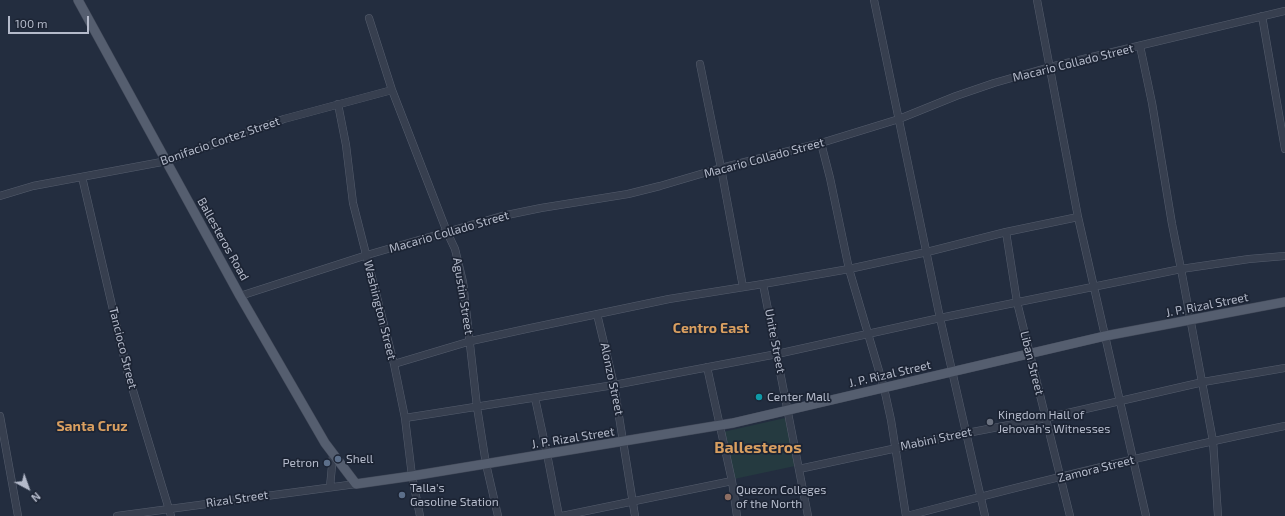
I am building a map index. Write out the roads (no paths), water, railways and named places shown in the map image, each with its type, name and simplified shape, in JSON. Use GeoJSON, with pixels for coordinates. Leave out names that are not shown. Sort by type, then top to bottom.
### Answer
{"type":"FeatureCollection","features":[{"type":"Feature","properties":{"kind":"main road","name":"Ballesteros Road"},"geometry":{"type":"LineString","coordinates":[[78,0],[240,296],[324,443],[356,484]]}},
{"type":"Feature","properties":{"kind":"main road","name":"J. P. Rizal Street"},"geometry":{"type":"LineString","coordinates":[[356,484],[624,442],[719,425],[1105,336],[1285,302]]}},
{"type":"Feature","properties":{"kind":"street"},"geometry":{"type":"LineString","coordinates":[[874,0],[900,119],[940,318],[985,516]]}},
{"type":"Feature","properties":{"kind":"street"},"geometry":{"type":"LineString","coordinates":[[1037,0],[1078,217],[1146,516]]}},
{"type":"Feature","properties":{"kind":"street","name":"Macario Collado Street"},"geometry":{"type":"LineString","coordinates":[[240,296],[367,255],[518,212],[628,194],[660,186],[722,168],[821,143],[900,119],[956,96],[994,83],[1050,67],[1285,11]]}},
{"type":"Feature","properties":{"kind":"street"},"geometry":{"type":"LineString","coordinates":[[1262,16],[1285,149]]}},
{"type":"Feature","properties":{"kind":"street","name":"Agustin Street"},"geometry":{"type":"LineString","coordinates":[[369,18],[392,90],[455,249],[463,282],[471,342],[477,407],[486,464],[498,516]]}},
{"type":"Feature","properties":{"kind":"street"},"geometry":{"type":"LineString","coordinates":[[1140,46],[1152,103],[1172,224],[1213,441],[1218,516]]}},
{"type":"Feature","properties":{"kind":"street"},"geometry":{"type":"LineString","coordinates":[[700,64],[722,168],[743,287]]}},
{"type":"Feature","properties":{"kind":"street","name":"Bonifacio Cortez Street"},"geometry":{"type":"LineString","coordinates":[[0,196],[33,186],[167,161],[284,118],[392,90]]}},
{"type":"Feature","properties":{"kind":"street","name":"Washington Street"},"geometry":{"type":"LineString","coordinates":[[338,104],[346,145],[353,203],[394,364],[405,418],[412,476],[420,516]]}},
{"type":"Feature","properties":{"kind":"street"},"geometry":{"type":"LineString","coordinates":[[821,143],[849,269],[884,388],[891,420],[907,516]]}},
{"type":"Feature","properties":{"kind":"street","name":"Tancioco Street"},"geometry":{"type":"LineString","coordinates":[[82,177],[128,374],[170,512]]}},
{"type":"Feature","properties":{"kind":"street"},"geometry":{"type":"LineString","coordinates":[[394,364],[471,342],[597,314],[669,299],[849,269],[927,252],[1006,232],[1078,217]]}},
{"type":"Feature","properties":{"kind":"street","name":"Liban Street"},"geometry":{"type":"LineString","coordinates":[[1006,232],[1017,302],[1070,516]]}},
{"type":"Feature","properties":{"kind":"street"},"geometry":{"type":"LineString","coordinates":[[405,418],[614,385],[777,354],[867,333],[1181,270],[1249,259],[1285,256]]}},
{"type":"Feature","properties":{"kind":"street","name":"Unite Street"},"geometry":{"type":"LineString","coordinates":[[764,284],[808,516]]}},
{"type":"Feature","properties":{"kind":"street","name":"Alonzo Street"},"geometry":{"type":"LineString","coordinates":[[597,314],[614,385],[635,516]]}},
{"type":"Feature","properties":{"kind":"street"},"geometry":{"type":"LineString","coordinates":[[707,367],[732,481],[737,516]]}},
{"type":"Feature","properties":{"kind":"street","name":"Mabini Street"},"geometry":{"type":"LineString","coordinates":[[799,469],[967,433],[1046,418],[1203,382],[1285,368]]}},
{"type":"Feature","properties":{"kind":"street"},"geometry":{"type":"LineString","coordinates":[[534,398],[559,516]]}},
{"type":"Feature","properties":{"kind":"street"},"geometry":{"type":"LineString","coordinates":[[0,416],[18,516]]}},
{"type":"Feature","properties":{"kind":"street","name":"Zamora Street"},"geometry":{"type":"LineString","coordinates":[[907,516],[1133,460],[1285,426]]}},
{"type":"Feature","properties":{"kind":"street"},"geometry":{"type":"LineString","coordinates":[[330,487],[333,456]]}},
{"type":"Feature","properties":{"kind":"street"},"geometry":{"type":"LineString","coordinates":[[562,516],[732,481]]}},
{"type":"Feature","properties":{"kind":"street","name":"Rizal Street"},"geometry":{"type":"LineString","coordinates":[[117,516],[170,512],[356,484]]}},
{"type":"Feature","properties":{"kind":"place","name":"Center Mall"},"geometry":{"type":"Point","coordinates":[759,397]}},
{"type":"Feature","properties":{"kind":"place","name":"Kingdom Hall of Jehovah's Witnesses"},"geometry":{"type":"Point","coordinates":[990,422]}},
{"type":"Feature","properties":{"kind":"place","name":"Shell"},"geometry":{"type":"Point","coordinates":[338,459]}},
{"type":"Feature","properties":{"kind":"place","name":"Petron"},"geometry":{"type":"Point","coordinates":[327,463]}},
{"type":"Feature","properties":{"kind":"place","name":"Talla's Gasoline Station"},"geometry":{"type":"Point","coordinates":[402,495]}},
{"type":"Feature","properties":{"kind":"place","name":"Quezon Colleges of the North"},"geometry":{"type":"Point","coordinates":[728,497]}},
{"type":"Feature","properties":{"kind":"district","name":"Centro East"},"geometry":{"type":"Point","coordinates":[711,328]}},
{"type":"Feature","properties":{"kind":"district","name":"Santa Cruz"},"geometry":{"type":"Point","coordinates":[92,426]}},
{"type":"Feature","properties":{"kind":"district","name":"Ballesteros"},"geometry":{"type":"Point","coordinates":[758,448]}}]}
